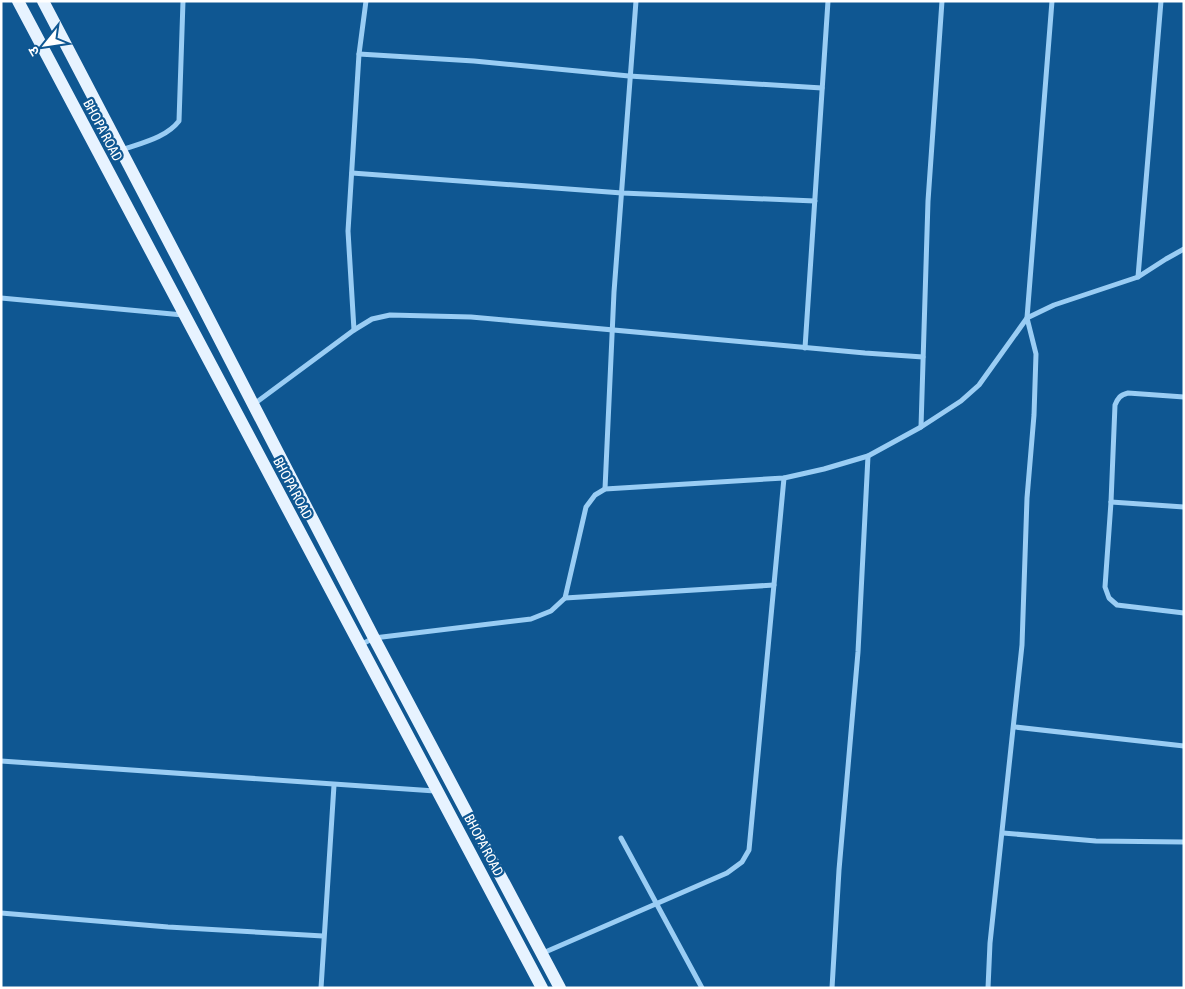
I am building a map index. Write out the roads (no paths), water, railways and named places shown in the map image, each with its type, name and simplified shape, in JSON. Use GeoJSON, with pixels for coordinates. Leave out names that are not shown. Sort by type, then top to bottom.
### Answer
{"type":"FeatureCollection","features":[{"type":"Feature","properties":{"kind":"main road","name":"BHOPA ROAD"},"geometry":{"type":"LineString","coordinates":[[18,1],[183,315],[542,988]]}},
{"type":"Feature","properties":{"kind":"main road","name":"BHOPA ROAD"},"geometry":{"type":"LineString","coordinates":[[43,1],[374,638],[560,988]]}},
{"type":"Feature","properties":{"kind":"street"},"geometry":{"type":"LineString","coordinates":[[122,151],[163,134],[173,128],[179,121],[183,1]]}},
{"type":"Feature","properties":{"kind":"street"},"geometry":{"type":"LineString","coordinates":[[354,330],[348,231],[359,54],[366,1]]}},
{"type":"Feature","properties":{"kind":"street"},"geometry":{"type":"LineString","coordinates":[[605,488],[613,330],[636,1]]}},
{"type":"Feature","properties":{"kind":"street"},"geometry":{"type":"LineString","coordinates":[[806,348],[828,1]]}},
{"type":"Feature","properties":{"kind":"street"},"geometry":{"type":"LineString","coordinates":[[921,427],[928,201],[942,1]]}},
{"type":"Feature","properties":{"kind":"street"},"geometry":{"type":"LineString","coordinates":[[988,988],[990,943],[1015,727],[1022,645],[1027,498],[1036,370],[1036,354],[1027,318],[1052,1]]}},
{"type":"Feature","properties":{"kind":"street"},"geometry":{"type":"LineString","coordinates":[[1138,277],[1162,1]]}},
{"type":"Feature","properties":{"kind":"street"},"geometry":{"type":"LineString","coordinates":[[359,54],[474,61],[630,76],[822,88]]}},
{"type":"Feature","properties":{"kind":"street"},"geometry":{"type":"LineString","coordinates":[[352,173],[622,193],[815,201]]}},
{"type":"Feature","properties":{"kind":"street"},"geometry":{"type":"LineString","coordinates":[[360,645],[374,638],[531,619],[551,611],[565,598],[586,507],[595,495],[605,488],[784,478],[824,470],[868,456],[921,427],[961,401],[979,385],[1027,318],[1054,305],[1138,277],[1184,250]]}},
{"type":"Feature","properties":{"kind":"street"},"geometry":{"type":"LineString","coordinates":[[1,298],[183,315]]}},
{"type":"Feature","properties":{"kind":"street"},"geometry":{"type":"LineString","coordinates":[[254,404],[354,330],[372,319],[390,315],[471,317],[923,357]]}},
{"type":"Feature","properties":{"kind":"street"},"geometry":{"type":"LineString","coordinates":[[1184,397],[1128,393],[1118,398],[1115,405],[1105,587],[1108,598],[1117,605],[1184,612]]}},
{"type":"Feature","properties":{"kind":"street"},"geometry":{"type":"LineString","coordinates":[[832,988],[839,870],[858,652],[868,456]]}},
{"type":"Feature","properties":{"kind":"street"},"geometry":{"type":"LineString","coordinates":[[542,953],[726,873],[742,862],[749,850],[784,478]]}},
{"type":"Feature","properties":{"kind":"street"},"geometry":{"type":"LineString","coordinates":[[1111,502],[1184,507]]}},
{"type":"Feature","properties":{"kind":"street"},"geometry":{"type":"LineString","coordinates":[[565,598],[774,585]]}},
{"type":"Feature","properties":{"kind":"street"},"geometry":{"type":"LineString","coordinates":[[1015,727],[1184,746]]}},
{"type":"Feature","properties":{"kind":"street"},"geometry":{"type":"LineString","coordinates":[[1,761],[438,791]]}},
{"type":"Feature","properties":{"kind":"street"},"geometry":{"type":"LineString","coordinates":[[321,988],[334,785]]}},
{"type":"Feature","properties":{"kind":"street"},"geometry":{"type":"LineString","coordinates":[[1003,833],[1096,841],[1184,842]]}},
{"type":"Feature","properties":{"kind":"street"},"geometry":{"type":"LineString","coordinates":[[621,838],[702,988]]}},
{"type":"Feature","properties":{"kind":"street"},"geometry":{"type":"LineString","coordinates":[[1,913],[168,927],[323,936]]}}]}
